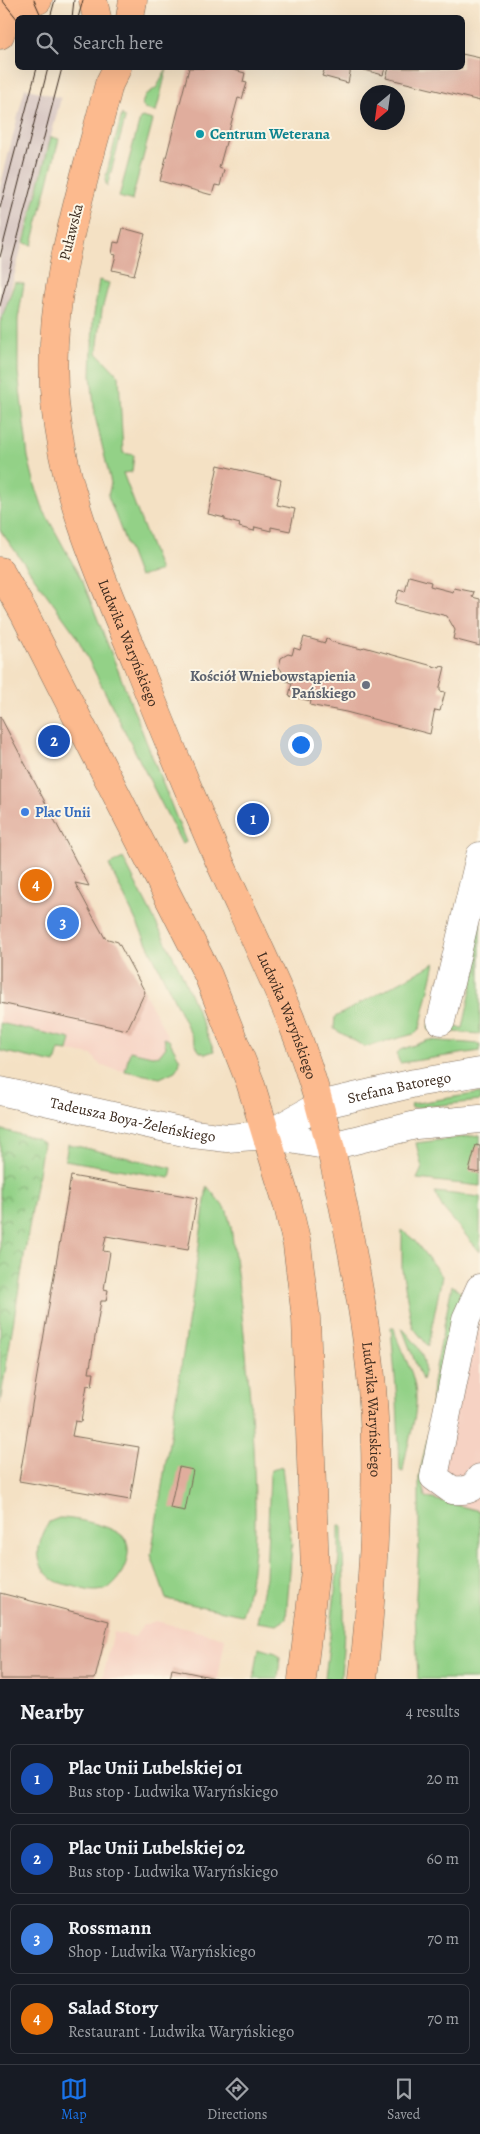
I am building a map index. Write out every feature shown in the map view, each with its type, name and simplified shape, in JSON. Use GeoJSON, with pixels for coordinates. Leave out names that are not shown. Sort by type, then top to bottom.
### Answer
{"type":"FeatureCollection","features":[{"type":"Feature","properties":{"kind":"main road"},"geometry":{"type":"LineString","coordinates":[[0,35],[7,5],[38,0]]}},
{"type":"Feature","properties":{"kind":"main road"},"geometry":{"type":"LineString","coordinates":[[93,0],[96,15]]}},
{"type":"Feature","properties":{"kind":"main road"},"geometry":{"type":"LineString","coordinates":[[130,15],[133,0]]}},
{"type":"Feature","properties":{"kind":"main road","name":"Puławska"},"geometry":{"type":"LineString","coordinates":[[54,384],[53,340],[60,280],[111,73]]}},
{"type":"Feature","properties":{"kind":"main road","name":"Ludwika Waryńskiego"},"geometry":{"type":"LineString","coordinates":[[54,384],[56,415],[81,524],[110,599],[215,852],[289,1016],[320,1105],[331,1146],[359,1286],[373,1391],[375,1501],[371,1589],[363,1679]]}},
{"type":"Feature","properties":{"kind":"main road"},"geometry":{"type":"LineString","coordinates":[[0,571],[24,613],[208,975],[250,1082],[267,1135],[297,1245],[306,1318],[315,1571],[302,1679]]}},
{"type":"Feature","properties":{"kind":"street"},"geometry":{"type":"LineString","coordinates":[[441,1021],[480,856]]}},
{"type":"Feature","properties":{"kind":"street","name":"Stefana Batorego"},"geometry":{"type":"LineString","coordinates":[[320,1105],[424,1081],[480,1072]]}},
{"type":"Feature","properties":{"kind":"street","name":"Tadeusza Boya-Żeleńskiego"},"geometry":{"type":"LineString","coordinates":[[0,1091],[193,1134],[227,1138],[267,1135],[331,1146]]}},
{"type":"Feature","properties":{"kind":"street","name":"Tadeusza Boya-Żeleńskiego"},"geometry":{"type":"LineString","coordinates":[[267,1135],[320,1105]]}},
{"type":"Feature","properties":{"kind":"street"},"geometry":{"type":"LineString","coordinates":[[331,1146],[416,1125],[480,1119]]}},
{"type":"Feature","properties":{"kind":"street"},"geometry":{"type":"LineString","coordinates":[[477,1485],[452,1490],[441,1484],[434,1477],[480,1288]]}},
{"type":"Feature","properties":{"kind":"shaded area"},"geometry":{"type":"Polygon","coordinates":[[[25,88],[61,98],[7,303],[0,323],[0,188],[25,88]]]}},
{"type":"Feature","properties":{"kind":"shaded area","name":"Plac Unii"},"geometry":{"type":"Polygon","coordinates":[[[0,716],[89,886],[76,883],[90,911],[105,938],[118,942],[180,1060],[179,1065],[169,1074],[160,1078],[108,1068],[100,1065],[92,1055],[61,1050],[55,1063],[0,1051],[0,716]]]}},
{"type":"Feature","properties":{"kind":"shaded area"},"geometry":{"type":"Polygon","coordinates":[[[480,1313],[480,1511],[425,1497],[422,1472],[480,1313]]]}},
{"type":"Feature","properties":{"kind":"shaded area"},"geometry":{"type":"Polygon","coordinates":[[[156,1621],[225,1638],[218,1679],[102,1679],[114,1632],[135,1637],[143,1625],[156,1621]]]}},
{"type":"Feature","properties":{"kind":"green space"},"geometry":{"type":"Polygon","coordinates":[[[166,70],[156,112],[145,109],[142,104],[145,96],[157,87],[166,70]]]}},
{"type":"Feature","properties":{"kind":"green space"},"geometry":{"type":"Polygon","coordinates":[[[122,114],[125,119],[107,187],[105,180],[122,114]]]}},
{"type":"Feature","properties":{"kind":"green space"},"geometry":{"type":"Polygon","coordinates":[[[142,117],[153,120],[133,201],[119,197],[142,117]]]}},
{"type":"Feature","properties":{"kind":"green space"},"geometry":{"type":"Polygon","coordinates":[[[51,137],[59,139],[32,245],[24,243],[51,137]]]}},
{"type":"Feature","properties":{"kind":"green space"},"geometry":{"type":"Polygon","coordinates":[[[99,280],[109,283],[102,310],[97,353],[119,376],[123,453],[134,455],[132,472],[123,473],[160,571],[139,577],[108,496],[111,483],[95,416],[91,375],[93,321],[99,280]]]}},
{"type":"Feature","properties":{"kind":"green space"},"geometry":{"type":"Polygon","coordinates":[[[15,282],[24,284],[18,319],[18,372],[28,457],[35,485],[44,511],[83,582],[186,842],[182,844],[76,635],[0,530],[0,323],[15,282]]]}},
{"type":"Feature","properties":{"kind":"green space"},"geometry":{"type":"Polygon","coordinates":[[[123,858],[181,972],[214,1051],[205,1054],[199,1051],[109,865],[123,858]]]}},
{"type":"Feature","properties":{"kind":"green space"},"geometry":{"type":"Polygon","coordinates":[[[480,921],[480,1034],[429,1030],[428,1025],[454,1021],[454,1027],[463,1028],[475,971],[469,969],[480,921]]]}},
{"type":"Feature","properties":{"kind":"green space"},"geometry":{"type":"Polygon","coordinates":[[[435,963],[420,1028],[414,1034],[365,1047],[334,1029],[335,1017],[435,963]]]}},
{"type":"Feature","properties":{"kind":"green space"},"geometry":{"type":"Polygon","coordinates":[[[0,1023],[71,1039],[68,1051],[59,1050],[55,1063],[0,1051],[0,1023]]]}},
{"type":"Feature","properties":{"kind":"green space"},"geometry":{"type":"Polygon","coordinates":[[[164,1038],[169,1040],[180,1060],[175,1071],[160,1078],[125,1071],[130,1051],[152,1056],[160,1055],[166,1047],[164,1038]]]}},
{"type":"Feature","properties":{"kind":"green space"},"geometry":{"type":"Polygon","coordinates":[[[429,1040],[480,1044],[480,1051],[400,1063],[396,1054],[400,1050],[429,1040]]]}},
{"type":"Feature","properties":{"kind":"green space"},"geometry":{"type":"Polygon","coordinates":[[[480,1093],[480,1101],[412,1108],[411,1104],[480,1093]]]}},
{"type":"Feature","properties":{"kind":"green space"},"geometry":{"type":"Polygon","coordinates":[[[0,1129],[37,1139],[43,1143],[0,1403],[0,1129]]]}},
{"type":"Feature","properties":{"kind":"green space"},"geometry":{"type":"Polygon","coordinates":[[[480,1135],[480,1186],[417,1179],[422,1168],[416,1143],[480,1135]]]}},
{"type":"Feature","properties":{"kind":"green space"},"geometry":{"type":"Polygon","coordinates":[[[68,1144],[172,1168],[170,1178],[65,1160],[68,1144]]]}},
{"type":"Feature","properties":{"kind":"green space"},"geometry":{"type":"Polygon","coordinates":[[[207,1186],[227,1211],[231,1227],[242,1318],[253,1438],[255,1524],[253,1561],[242,1615],[166,1599],[151,1555],[192,1298],[207,1186]]]}},
{"type":"Feature","properties":{"kind":"green space"},"geometry":{"type":"Polygon","coordinates":[[[435,1192],[480,1197],[480,1252],[442,1207],[435,1192]]]}},
{"type":"Feature","properties":{"kind":"green space"},"geometry":{"type":"Polygon","coordinates":[[[402,1230],[414,1240],[442,1276],[428,1346],[413,1327],[411,1320],[402,1269],[402,1230]]]}},
{"type":"Feature","properties":{"kind":"green space"},"geometry":{"type":"Polygon","coordinates":[[[452,1285],[465,1296],[422,1472],[425,1497],[480,1511],[480,1679],[418,1679],[415,1613],[419,1540],[419,1477],[430,1427],[433,1383],[452,1285]]]}},
{"type":"Feature","properties":{"kind":"green space"},"geometry":{"type":"Polygon","coordinates":[[[391,1328],[394,1328],[411,1372],[416,1398],[416,1408],[403,1472],[400,1471],[391,1328]]]}},
{"type":"Feature","properties":{"kind":"green space"},"geometry":{"type":"Polygon","coordinates":[[[402,1328],[417,1346],[423,1358],[424,1372],[422,1380],[402,1328]]]}},
{"type":"Feature","properties":{"kind":"green space"},"geometry":{"type":"Polygon","coordinates":[[[282,1467],[292,1546],[286,1619],[277,1625],[257,1622],[266,1577],[270,1474],[272,1470],[282,1467]]]}},
{"type":"Feature","properties":{"kind":"green space"},"geometry":{"type":"Polygon","coordinates":[[[59,1518],[75,1519],[105,1527],[121,1535],[126,1540],[128,1554],[124,1569],[109,1587],[95,1591],[59,1582],[52,1579],[42,1568],[39,1555],[40,1541],[49,1522],[59,1518]]]}},
{"type":"Feature","properties":{"kind":"green space"},"geometry":{"type":"Polygon","coordinates":[[[339,1525],[342,1525],[344,1600],[341,1679],[325,1679],[339,1557],[339,1525]]]}},
{"type":"Feature","properties":{"kind":"green space"},"geometry":{"type":"Polygon","coordinates":[[[259,1647],[276,1652],[280,1657],[278,1679],[254,1679],[259,1647]]]}},
{"type":"Feature","properties":{"kind":"building"},"geometry":{"type":"Polygon","coordinates":[[[465,55],[480,58],[480,101],[386,78],[388,70],[465,70],[465,55]]]}},
{"type":"Feature","properties":{"kind":"building","name":"Centrum Weterana"},"geometry":{"type":"Polygon","coordinates":[[[188,70],[234,70],[245,73],[243,82],[247,83],[242,99],[238,98],[219,168],[224,170],[220,186],[215,185],[212,195],[160,181],[188,70]]]}},
{"type":"Feature","properties":{"kind":"building"},"geometry":{"type":"Polygon","coordinates":[[[324,70],[351,70],[348,83],[322,76],[324,70]]]}},
{"type":"Feature","properties":{"kind":"building"},"geometry":{"type":"Polygon","coordinates":[[[364,70],[384,70],[383,75],[364,70]]]}},
{"type":"Feature","properties":{"kind":"building"},"geometry":{"type":"Polygon","coordinates":[[[123,228],[145,234],[134,275],[112,270],[116,255],[112,254],[114,242],[119,243],[123,228]]]}},
{"type":"Feature","properties":{"kind":"building"},"geometry":{"type":"Polygon","coordinates":[[[218,465],[281,480],[276,505],[295,509],[290,531],[271,527],[271,531],[255,527],[254,531],[239,527],[240,524],[225,520],[225,518],[208,514],[218,465]]]}},
{"type":"Feature","properties":{"kind":"building"},"geometry":{"type":"Polygon","coordinates":[[[409,576],[431,582],[430,586],[453,592],[454,588],[474,592],[472,597],[480,599],[480,646],[453,639],[455,630],[447,616],[395,603],[399,590],[405,592],[409,576]]]}},
{"type":"Feature","properties":{"kind":"building","name":"Kościół Wniebowstąpienia Pańskiego"},"geometry":{"type":"Polygon","coordinates":[[[304,637],[325,643],[326,638],[332,642],[362,649],[364,647],[440,668],[440,666],[445,667],[440,691],[445,692],[440,711],[435,710],[430,734],[346,712],[310,705],[311,701],[289,696],[292,683],[286,681],[287,675],[279,667],[281,658],[288,654],[292,655],[294,648],[300,650],[304,637]]]}},
{"type":"Feature","properties":{"kind":"building","name":"Plac Unii"},"geometry":{"type":"Polygon","coordinates":[[[0,716],[89,886],[75,883],[105,938],[118,942],[145,992],[127,1030],[0,1003],[0,716]]]}},
{"type":"Feature","properties":{"kind":"building"},"geometry":{"type":"Polygon","coordinates":[[[476,1145],[480,1146],[480,1173],[469,1171],[476,1145]]]}},
{"type":"Feature","properties":{"kind":"building"},"geometry":{"type":"Polygon","coordinates":[[[71,1176],[197,1198],[188,1250],[106,1236],[103,1251],[110,1252],[104,1289],[108,1290],[106,1301],[101,1301],[89,1373],[94,1373],[92,1386],[87,1385],[81,1422],[75,1421],[72,1436],[139,1447],[130,1500],[19,1481],[71,1176]]]}},
{"type":"Feature","properties":{"kind":"building"},"geometry":{"type":"Polygon","coordinates":[[[179,1467],[193,1470],[185,1511],[170,1508],[179,1467]]]}},
{"type":"Feature","properties":{"kind":"building"},"geometry":{"type":"Polygon","coordinates":[[[0,1593],[109,1621],[95,1679],[0,1679],[0,1593]]]}},
{"type":"Feature","properties":{"kind":"building"},"geometry":{"type":"Polygon","coordinates":[[[172,1669],[216,1678],[216,1679],[170,1679],[172,1669]]]}},
{"type":"Feature","properties":{"kind":"tram line"},"geometry":{"type":"LineString","coordinates":[[2,0],[15,16]]}},
{"type":"Feature","properties":{"kind":"tram line"},"geometry":{"type":"LineString","coordinates":[[34,0],[41,15]]}},
{"type":"Feature","properties":{"kind":"tram line"},"geometry":{"type":"LineString","coordinates":[[51,15],[55,0]]}},
{"type":"Feature","properties":{"kind":"tram line"},"geometry":{"type":"LineString","coordinates":[[72,15],[74,0]]}},
{"type":"Feature","properties":{"kind":"tram line"},"geometry":{"type":"LineString","coordinates":[[79,15],[83,0]]}},
{"type":"Feature","properties":{"kind":"tram line"},"geometry":{"type":"LineString","coordinates":[[0,208],[36,70]]}},
{"type":"Feature","properties":{"kind":"tram line"},"geometry":{"type":"LineString","coordinates":[[0,257],[47,70]]}},
{"type":"Feature","properties":{"kind":"tram line"},"geometry":{"type":"LineString","coordinates":[[0,306],[61,70]]}},
{"type":"Feature","properties":{"kind":"place","name":"Centrum Weterana"},"geometry":{"type":"Point","coordinates":[200,134]}},
{"type":"Feature","properties":{"kind":"place","name":"Kościół Wniebowstąpienia Pańskiego"},"geometry":{"type":"Point","coordinates":[366,685]}},
{"type":"Feature","properties":{"kind":"place","name":"Plac Unii Lubelskiej 02"},"geometry":{"type":"Point","coordinates":[54,741]}},
{"type":"Feature","properties":{"kind":"place","name":"Plac Unii"},"geometry":{"type":"Point","coordinates":[25,812]}},
{"type":"Feature","properties":{"kind":"place","name":"Plac Unii Lubelskiej 01"},"geometry":{"type":"Point","coordinates":[253,819]}},
{"type":"Feature","properties":{"kind":"place","name":"Salad Story"},"geometry":{"type":"Point","coordinates":[36,885]}},
{"type":"Feature","properties":{"kind":"place","name":"Rossmann"},"geometry":{"type":"Point","coordinates":[63,923]}}]}
